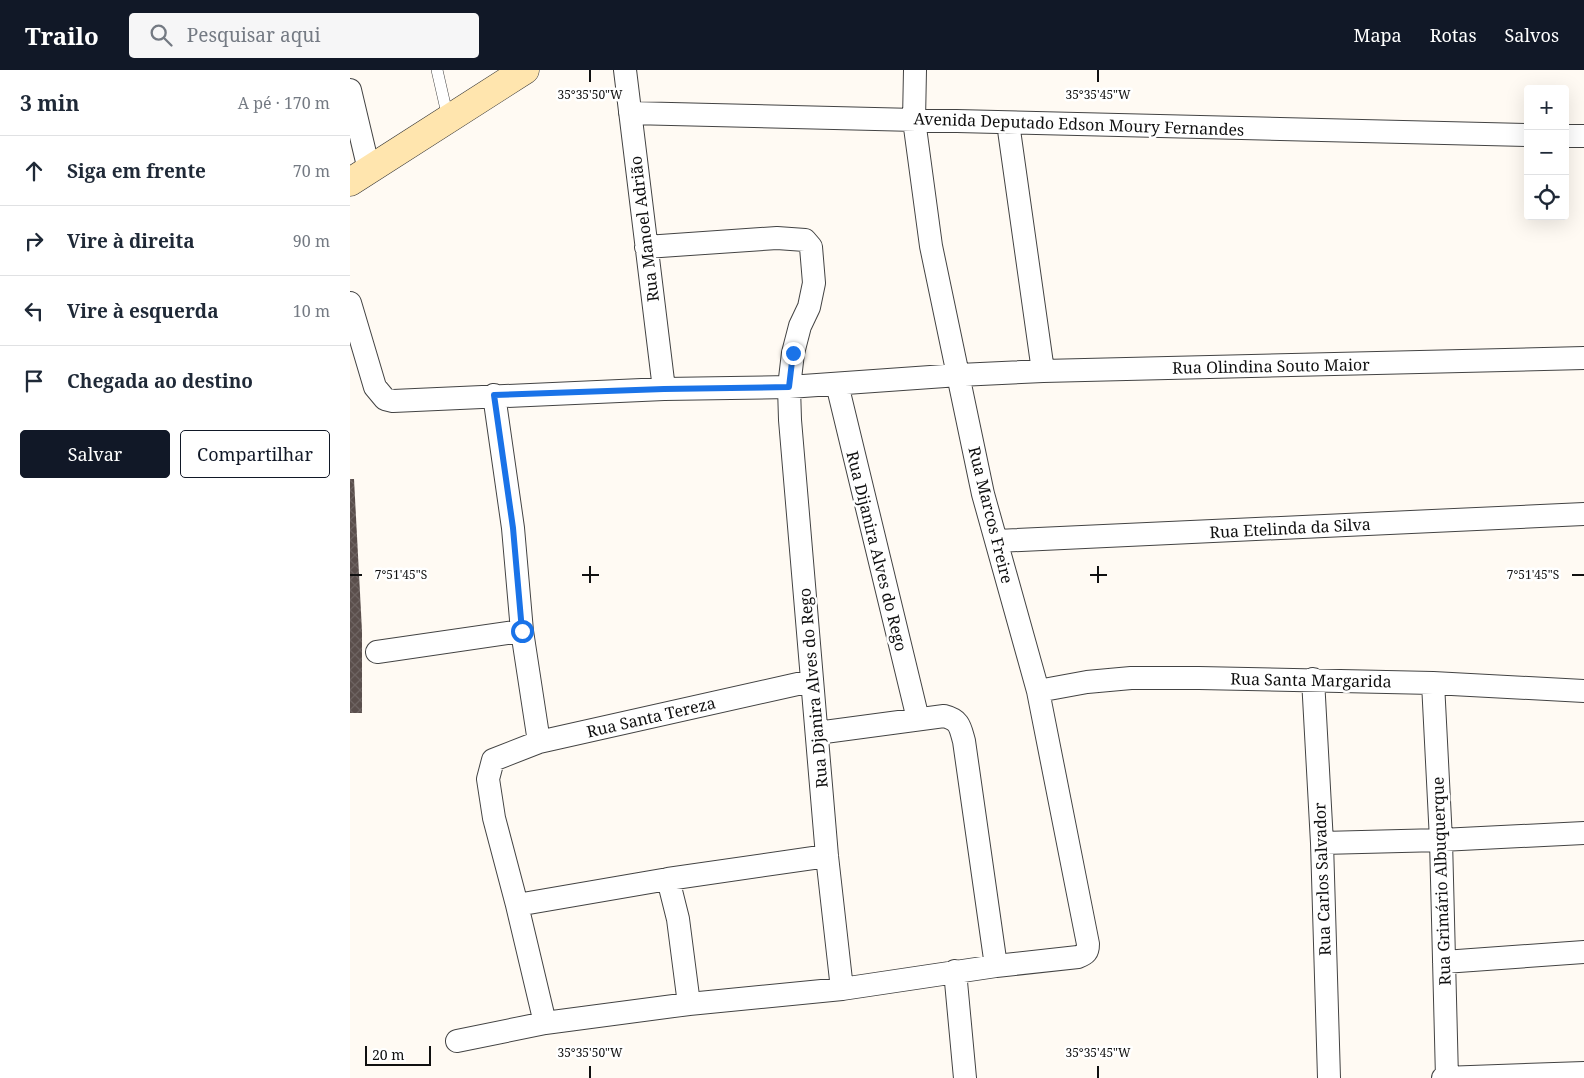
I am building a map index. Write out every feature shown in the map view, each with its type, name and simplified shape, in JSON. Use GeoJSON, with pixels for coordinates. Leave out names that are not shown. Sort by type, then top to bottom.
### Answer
{"type":"FeatureCollection","features":[{"type":"Feature","properties":{"kind":"main road"},"geometry":{"type":"LineString","coordinates":[[360,176],[524,70]]}},
{"type":"Feature","properties":{"kind":"street","name":"Rua Manoel Adrião"},"geometry":{"type":"LineString","coordinates":[[624,70],[664,389]]}},
{"type":"Feature","properties":{"kind":"street","name":"Rua Marcos Freire"},"geometry":{"type":"LineString","coordinates":[[915,70],[914,120],[931,246],[983,494],[1038,691],[1088,944],[1088,951],[1078,958],[996,966]]}},
{"type":"Feature","properties":{"kind":"street"},"geometry":{"type":"LineString","coordinates":[[350,90],[360,176]]}},
{"type":"Feature","properties":{"kind":"street","name":"Avenida Deputado Edson Moury Fernandes"},"geometry":{"type":"LineString","coordinates":[[630,113],[1524,135]]}},
{"type":"Feature","properties":{"kind":"street"},"geometry":{"type":"LineString","coordinates":[[1008,123],[1043,371]]}},
{"type":"Feature","properties":{"kind":"street"},"geometry":{"type":"LineString","coordinates":[[1569,136],[1584,136]]}},
{"type":"Feature","properties":{"kind":"street","name":"Rua Djanira Alves do Rego"},"geometry":{"type":"LineString","coordinates":[[646,247],[778,238],[804,240],[811,247],[814,282],[809,307],[800,326],[793,353],[789,387],[792,455],[827,856],[842,989]]}},
{"type":"Feature","properties":{"kind":"street","name":"Rua Olindina Souto Maior"},"geometry":{"type":"LineString","coordinates":[[350,303],[375,387],[385,399],[393,401],[494,395],[789,387],[1043,371],[1584,358]]}},
{"type":"Feature","properties":{"kind":"street","name":"Rua Dijanira Alves do Rego"},"geometry":{"type":"LineString","coordinates":[[837,384],[918,719]]}},
{"type":"Feature","properties":{"kind":"street"},"geometry":{"type":"LineString","coordinates":[[494,395],[513,528],[522,631],[539,742]]}},
{"type":"Feature","properties":{"kind":"street","name":"Rua Etelinda da Silva"},"geometry":{"type":"LineString","coordinates":[[997,541],[1584,514]]}},
{"type":"Feature","properties":{"kind":"street"},"geometry":{"type":"LineString","coordinates":[[377,652],[522,631]]}},
{"type":"Feature","properties":{"kind":"street","name":"Rua Santa Margarida"},"geometry":{"type":"LineString","coordinates":[[1038,691],[1086,682],[1131,678],[1313,680],[1584,691]]}},
{"type":"Feature","properties":{"kind":"street","name":"Rua Carlos Salvador"},"geometry":{"type":"LineString","coordinates":[[1313,680],[1322,843],[1328,1078]]}},
{"type":"Feature","properties":{"kind":"street","name":"Rua Santa Tereza"},"geometry":{"type":"LineString","coordinates":[[517,905],[494,818],[489,791],[488,779],[492,760],[539,742],[812,681]]}},
{"type":"Feature","properties":{"kind":"street","name":"Rua Grimário Albuquerque"},"geometry":{"type":"LineString","coordinates":[[1432,684],[1441,840],[1447,1078]]}},
{"type":"Feature","properties":{"kind":"street"},"geometry":{"type":"LineString","coordinates":[[457,1041],[545,1023],[689,1004],[842,989],[996,966],[964,741],[959,724],[953,718],[944,716],[817,733]]}},
{"type":"Feature","properties":{"kind":"street"},"geometry":{"type":"LineString","coordinates":[[1322,843],[1441,840],[1584,833]]}},
{"type":"Feature","properties":{"kind":"street"},"geometry":{"type":"LineString","coordinates":[[545,1023],[517,905],[668,879],[827,856]]}},
{"type":"Feature","properties":{"kind":"street"},"geometry":{"type":"LineString","coordinates":[[668,879],[678,919],[689,1004]]}},
{"type":"Feature","properties":{"kind":"street"},"geometry":{"type":"LineString","coordinates":[[1444,962],[1584,952]]}},
{"type":"Feature","properties":{"kind":"street"},"geometry":{"type":"LineString","coordinates":[[955,971],[965,1078]]}},
{"type":"Feature","properties":{"kind":"street"},"geometry":{"type":"LineString","coordinates":[[1443,1078],[1584,1073]]}},
{"type":"Feature","properties":{"kind":"lane"},"geometry":{"type":"LineString","coordinates":[[438,70],[448,118]]}},
{"type":"Feature","properties":{"kind":"building"},"geometry":{"type":"Polygon","coordinates":[[[350,479],[354,479],[362,631],[362,713],[350,713],[350,479]]]}},
{"type":"Feature","properties":{"kind":"route"},"geometry":{"type":"LineString","coordinates":[[522,631],[513,528],[494,395],[789,387],[793,353]]}}]}
